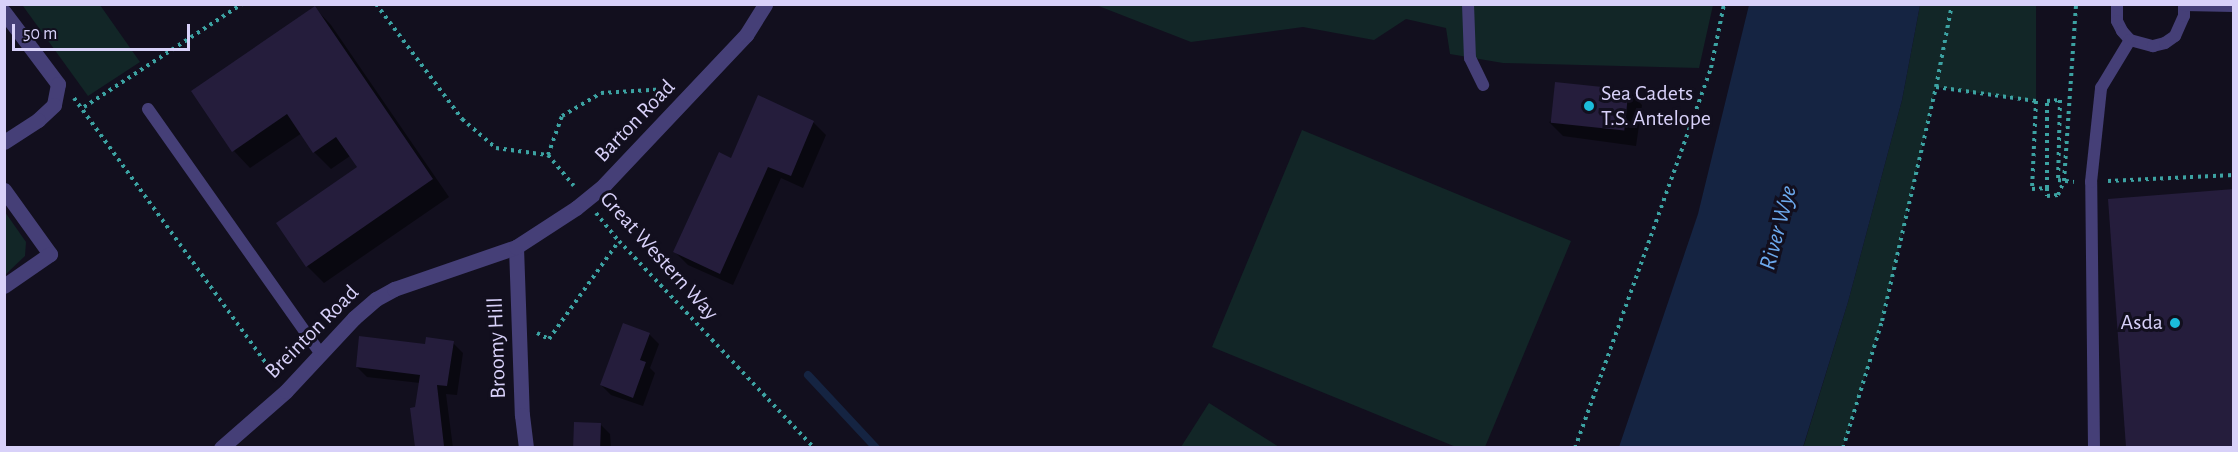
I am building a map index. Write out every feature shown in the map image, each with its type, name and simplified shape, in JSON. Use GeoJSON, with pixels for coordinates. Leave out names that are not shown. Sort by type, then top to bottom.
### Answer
{"type":"FeatureCollection","features":[{"type":"Feature","properties":{"kind":"street","name":"Barton Road"},"geometry":{"type":"LineString","coordinates":[[516,247],[584,208],[700,87],[746,35],[765,4]]}},
{"type":"Feature","properties":{"kind":"street"},"geometry":{"type":"LineString","coordinates":[[4,12],[58,84],[54,105],[38,120],[4,142]]}},
{"type":"Feature","properties":{"kind":"street"},"geometry":{"type":"LineString","coordinates":[[4,190],[50,254],[4,286]]}},
{"type":"Feature","properties":{"kind":"street","name":"Breinton Road"},"geometry":{"type":"LineString","coordinates":[[221,447],[286,391],[376,299],[394,290],[516,247]]}},
{"type":"Feature","properties":{"kind":"street","name":"Broomy Hill"},"geometry":{"type":"LineString","coordinates":[[516,247],[526,447]]}},
{"type":"Feature","properties":{"kind":"lane"},"geometry":{"type":"LineString","coordinates":[[1467,4],[1470,58],[1483,85]]}},
{"type":"Feature","properties":{"kind":"lane"},"geometry":{"type":"LineString","coordinates":[[2117,4],[2117,21],[2130,40],[2141,45],[2165,43],[2175,36],[2181,26],[2184,5],[2234,6]]}},
{"type":"Feature","properties":{"kind":"lane"},"geometry":{"type":"LineString","coordinates":[[2094,447],[2091,182],[2101,88],[2130,40]]}},
{"type":"Feature","properties":{"kind":"lane"},"geometry":{"type":"LineString","coordinates":[[148,109],[321,354]]}},
{"type":"Feature","properties":{"kind":"path"},"geometry":{"type":"LineString","coordinates":[[242,4],[84,107],[286,391]]}},
{"type":"Feature","properties":{"kind":"path"},"geometry":{"type":"LineString","coordinates":[[376,4],[462,119],[496,148],[548,154],[562,116],[601,93],[700,87]]}},
{"type":"Feature","properties":{"kind":"path"},"geometry":{"type":"LineString","coordinates":[[1575,447],[1711,68],[1724,4]]}},
{"type":"Feature","properties":{"kind":"path"},"geometry":{"type":"LineString","coordinates":[[1843,447],[1882,321],[1936,87],[1952,4]]}},
{"type":"Feature","properties":{"kind":"path"},"geometry":{"type":"LineString","coordinates":[[2076,4],[2064,181],[2058,195],[2047,196],[2048,101],[2060,100],[2058,180],[2064,181],[2091,182],[2234,175]]}},
{"type":"Feature","properties":{"kind":"path"},"geometry":{"type":"LineString","coordinates":[[1936,87],[2036,101],[2032,189],[2047,188]]}},
{"type":"Feature","properties":{"kind":"path","name":"Great Western Way"},"geometry":{"type":"LineString","coordinates":[[548,154],[578,191]]}},
{"type":"Feature","properties":{"kind":"path","name":"Great Western Way"},"geometry":{"type":"LineString","coordinates":[[584,208],[619,241],[814,447]]}},
{"type":"Feature","properties":{"kind":"path"},"geometry":{"type":"LineString","coordinates":[[518,323],[549,339],[619,241]]}},
{"type":"Feature","properties":{"kind":"green space"},"geometry":{"type":"Polygon","coordinates":[[[100,5],[140,62],[88,96],[23,6],[100,5]]]}},
{"type":"Feature","properties":{"kind":"green space"},"geometry":{"type":"Polygon","coordinates":[[[1096,5],[1713,5],[1699,68],[1503,63],[1450,54],[1446,28],[1406,19],[1374,40],[1303,27],[1191,42],[1096,5]]]}},
{"type":"Feature","properties":{"kind":"green space"},"geometry":{"type":"Polygon","coordinates":[[[1920,5],[2036,5],[2036,101],[1936,87],[1882,321],[1843,447],[1803,448],[1848,302],[1902,100],[1920,5]]]}},
{"type":"Feature","properties":{"kind":"green space"},"geometry":{"type":"Polygon","coordinates":[[[1302,130],[1571,241],[1485,447],[1456,447],[1212,347],[1302,130]]]}},
{"type":"Feature","properties":{"kind":"green space"},"geometry":{"type":"Polygon","coordinates":[[[5,212],[26,242],[25,256],[5,275],[5,212]]]}},
{"type":"Feature","properties":{"kind":"green space"},"geometry":{"type":"Polygon","coordinates":[[[1209,403],[1279,447],[1181,447],[1209,403]]]}},
{"type":"Feature","properties":{"kind":"water","name":"River Wye"},"geometry":{"type":"Polygon","coordinates":[[[1749,5],[1920,5],[1902,100],[1848,302],[1803,447],[1619,447],[1698,214],[1749,5]]]}},
{"type":"Feature","properties":{"kind":"building"},"geometry":{"type":"Polygon","coordinates":[[[315,6],[433,179],[306,267],[276,223],[357,167],[336,137],[313,153],[287,114],[232,152],[191,91],[315,6]]]}},
{"type":"Feature","properties":{"kind":"building","name":"Sea Cadets T.S. Antelope"},"geometry":{"type":"Polygon","coordinates":[[[1555,82],[1629,90],[1624,131],[1551,123],[1555,82]]]}},
{"type":"Feature","properties":{"kind":"building"},"geometry":{"type":"Polygon","coordinates":[[[758,95],[814,121],[791,176],[768,167],[720,274],[673,252],[719,152],[731,158],[758,95]]]}},
{"type":"Feature","properties":{"kind":"building","name":"Asda"},"geometry":{"type":"Polygon","coordinates":[[[2234,189],[2234,447],[2126,447],[2108,199],[2234,189]]]}},
{"type":"Feature","properties":{"kind":"building"},"geometry":{"type":"Polygon","coordinates":[[[623,323],[650,333],[640,360],[646,362],[633,398],[600,385],[623,323]]]}},
{"type":"Feature","properties":{"kind":"building"},"geometry":{"type":"Polygon","coordinates":[[[359,336],[425,344],[426,337],[454,341],[447,386],[437,385],[444,446],[415,447],[410,408],[415,407],[420,375],[356,367],[359,336]]]}},
{"type":"Feature","properties":{"kind":"building"},"geometry":{"type":"Polygon","coordinates":[[[574,422],[601,423],[600,448],[573,447],[574,422]]]}},
{"type":"Feature","properties":{"kind":"waterway"},"geometry":{"type":"LineString","coordinates":[[808,375],[876,448]]}},
{"type":"Feature","properties":{"kind":"place","name":"Sea Cadets T.S. Antelope"},"geometry":{"type":"Point","coordinates":[1589,106]}},
{"type":"Feature","properties":{"kind":"place","name":"Asda"},"geometry":{"type":"Point","coordinates":[2175,323]}}]}
